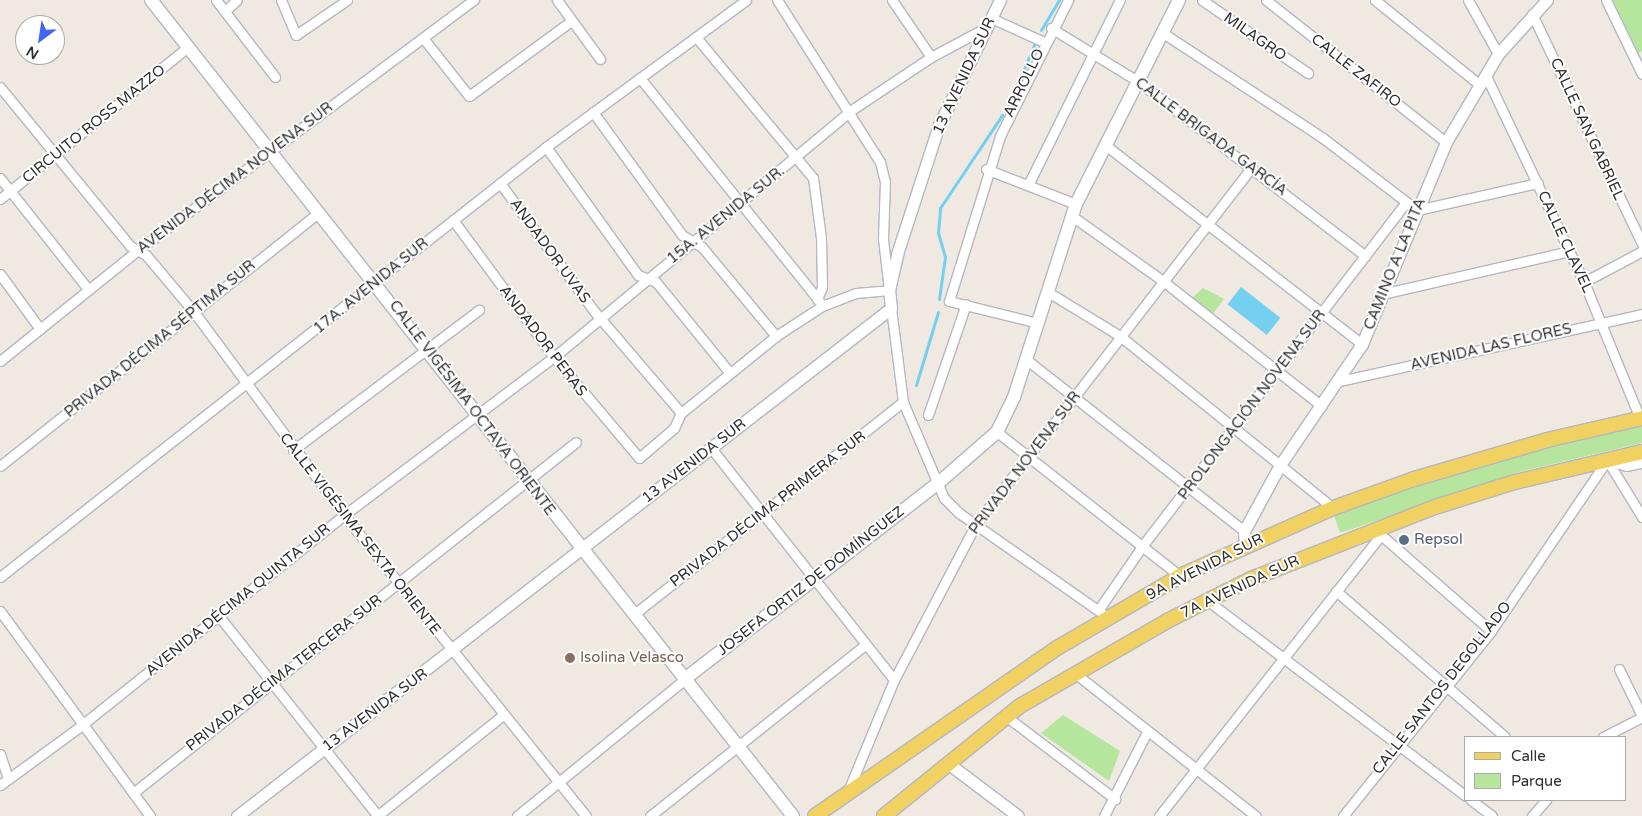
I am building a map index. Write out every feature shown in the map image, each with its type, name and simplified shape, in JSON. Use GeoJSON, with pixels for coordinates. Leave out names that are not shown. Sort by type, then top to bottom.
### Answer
{"type":"FeatureCollection","features":[{"type":"Feature","properties":{"kind":"main road","name":"CALLE VIGÉSIMA OCTAVA ORIENTE"},"geometry":{"type":"LineString","coordinates":[[150,0],[272,151],[581,551],[740,745],[793,816]]}},
{"type":"Feature","properties":{"kind":"main road"},"geometry":{"type":"LineString","coordinates":[[997,432],[1026,360],[1074,210],[1136,80],[1163,33],[1179,0]]}},
{"type":"Feature","properties":{"kind":"main road","name":"9A AVENIDA SUR"},"geometry":{"type":"LineString","coordinates":[[816,816],[848,791],[1103,615],[1180,576],[1333,508],[1414,479],[1640,413]]}},
{"type":"Feature","properties":{"kind":"main road","name":"JOSEFA ORTIZ DE DOMÍNGUEZ"},"geometry":{"type":"LineString","coordinates":[[686,678],[936,485],[997,432]]}},
{"type":"Feature","properties":{"kind":"main road","name":"7A AVENIDA SUR"},"geometry":{"type":"LineString","coordinates":[[884,816],[1007,717],[1076,674],[1208,601],[1296,560],[1480,493],[1642,452]]}},
{"type":"Feature","properties":{"kind":"street"},"geometry":{"type":"LineString","coordinates":[[216,0],[275,77]]}},
{"type":"Feature","properties":{"kind":"street"},"geometry":{"type":"LineString","coordinates":[[225,11],[237,0]]}},
{"type":"Feature","properties":{"kind":"street"},"geometry":{"type":"LineString","coordinates":[[281,0],[296,35],[346,0]]}},
{"type":"Feature","properties":{"kind":"street","name":"AVENIDA DÉCIMA NOVENA SUR"},"geometry":{"type":"LineString","coordinates":[[0,361],[138,250],[474,0]]}},
{"type":"Feature","properties":{"kind":"street"},"geometry":{"type":"LineString","coordinates":[[557,0],[600,59]]}},
{"type":"Feature","properties":{"kind":"street","name":"17A. AVENIDA SUR"},"geometry":{"type":"LineString","coordinates":[[0,577],[376,284],[453,220],[546,147],[746,0]]}},
{"type":"Feature","properties":{"kind":"street"},"geometry":{"type":"LineString","coordinates":[[681,413],[820,302],[856,293],[889,290],[883,239],[885,182],[880,162],[850,111],[777,0]]}},
{"type":"Feature","properties":{"kind":"street"},"geometry":{"type":"LineString","coordinates":[[892,0],[931,57]]}},
{"type":"Feature","properties":{"kind":"street","name":"13 AVENIDA SUR"},"geometry":{"type":"LineString","coordinates":[[237,816],[581,551],[891,308],[889,290],[896,254],[939,125],[1000,0]]}},
{"type":"Feature","properties":{"kind":"street","name":"ARROLLO"},"geometry":{"type":"LineString","coordinates":[[966,304],[949,301],[986,169],[1044,42],[1068,0]]}},
{"type":"Feature","properties":{"kind":"street"},"geometry":{"type":"LineString","coordinates":[[1028,185],[1120,0]]}},
{"type":"Feature","properties":{"kind":"street","name":"MILAGRO"},"geometry":{"type":"LineString","coordinates":[[1202,0],[1308,73]]}},
{"type":"Feature","properties":{"kind":"street","name":"CALLE ZAFIRO"},"geometry":{"type":"LineString","coordinates":[[1266,0],[1446,142]]}},
{"type":"Feature","properties":{"kind":"street"},"geometry":{"type":"LineString","coordinates":[[1375,0],[1482,80]]}},
{"type":"Feature","properties":{"kind":"street"},"geometry":{"type":"LineString","coordinates":[[1468,0],[1498,54]]}},
{"type":"Feature","properties":{"kind":"street"},"geometry":{"type":"LineString","coordinates":[[1606,0],[1639,58],[1642,74]]}},
{"type":"Feature","properties":{"kind":"street","name":"CAMINO A LA PITA"},"geometry":{"type":"LineString","coordinates":[[1244,531],[1280,464],[1340,381],[1362,344],[1386,293],[1417,210],[1446,142],[1498,54],[1543,1]]}},
{"type":"Feature","properties":{"kind":"street","name":"CALLE SAN GABRIEL"},"geometry":{"type":"LineString","coordinates":[[1532,14],[1642,244]]}},
{"type":"Feature","properties":{"kind":"street"},"geometry":{"type":"LineString","coordinates":[[991,18],[1044,42]]}},
{"type":"Feature","properties":{"kind":"street"},"geometry":{"type":"LineString","coordinates":[[423,38],[468,96],[571,21]]}},
{"type":"Feature","properties":{"kind":"street","name":"15A. AVENIDA SUR."},"geometry":{"type":"LineString","coordinates":[[478,417],[602,318],[850,111],[931,57],[985,28]]}},
{"type":"Feature","properties":{"kind":"street","name":"CALLE BRIGADA GARCÍA"},"geometry":{"type":"LineString","coordinates":[[1052,28],[1136,80],[1252,167],[1365,256]]}},
{"type":"Feature","properties":{"kind":"street"},"geometry":{"type":"LineString","coordinates":[[1163,33],[1323,138],[1417,210],[1538,183]]}},
{"type":"Feature","properties":{"kind":"street"},"geometry":{"type":"LineString","coordinates":[[696,37],[794,159],[813,178],[819,205],[822,287],[820,302]]}},
{"type":"Feature","properties":{"kind":"street","name":"CIRCUITO ROSS MAZZO"},"geometry":{"type":"LineString","coordinates":[[0,199],[56,156],[188,48]]}},
{"type":"Feature","properties":{"kind":"street"},"geometry":{"type":"LineString","coordinates":[[640,78],[738,204],[820,302]]}},
{"type":"Feature","properties":{"kind":"street","name":"CALLE CLAVEL"},"geometry":{"type":"LineString","coordinates":[[1482,80],[1538,183],[1602,322],[1640,413]]}},
{"type":"Feature","properties":{"kind":"street","name":"CALLE VIGÉSIMA SEXTA ORIENTE"},"geometry":{"type":"LineString","coordinates":[[0,87],[56,156],[138,250],[146,255],[194,312],[293,450],[503,716],[586,816]]}},
{"type":"Feature","properties":{"kind":"street"},"geometry":{"type":"LineString","coordinates":[[593,112],[682,235],[693,241],[776,336]]}},
{"type":"Feature","properties":{"kind":"street"},"geometry":{"type":"LineString","coordinates":[[1104,144],[1362,344]]}},
{"type":"Feature","properties":{"kind":"street"},"geometry":{"type":"LineString","coordinates":[[546,147],[638,275],[656,282],[730,373]]}},
{"type":"Feature","properties":{"kind":"street","name":"PRIVADA NOVENA SUR"},"geometry":{"type":"LineString","coordinates":[[848,791],[894,680],[976,524],[1206,224],[1252,167]]}},
{"type":"Feature","properties":{"kind":"street"},"geometry":{"type":"LineString","coordinates":[[986,169],[1028,185],[1074,210],[1322,406]]}},
{"type":"Feature","properties":{"kind":"street"},"geometry":{"type":"LineString","coordinates":[[0,178],[88,289]]}},
{"type":"Feature","properties":{"kind":"street","name":"ANDADOR UVAS"},"geometry":{"type":"LineString","coordinates":[[500,183],[602,318],[681,413]]}},
{"type":"Feature","properties":{"kind":"street","name":"PROLONGACIÓN NOVENA SUR"},"geometry":{"type":"LineString","coordinates":[[1103,615],[1143,545],[1189,490],[1406,202]]}},
{"type":"Feature","properties":{"kind":"street","name":"PRIVADA DÉCIMA SÉPTIMA SUR"},"geometry":{"type":"LineString","coordinates":[[0,466],[319,212]]}},
{"type":"Feature","properties":{"kind":"street","name":"ANDADOR PERAS"},"geometry":{"type":"LineString","coordinates":[[453,220],[554,357],[639,458],[674,428],[681,413]]}},
{"type":"Feature","properties":{"kind":"street"},"geometry":{"type":"LineString","coordinates":[[1386,293],[1569,251]]}},
{"type":"Feature","properties":{"kind":"street"},"geometry":{"type":"LineString","coordinates":[[1584,282],[1642,251]]}},
{"type":"Feature","properties":{"kind":"street"},"geometry":{"type":"LineString","coordinates":[[0,274],[40,328]]}},
{"type":"Feature","properties":{"kind":"street"},"geometry":{"type":"LineString","coordinates":[[1048,292],[1120,336],[1333,508]]}},
{"type":"Feature","properties":{"kind":"street"},"geometry":{"type":"LineString","coordinates":[[928,416],[966,304],[1038,323]]}},
{"type":"Feature","properties":{"kind":"street"},"geometry":{"type":"LineString","coordinates":[[891,308],[903,402],[936,485],[959,513],[1103,615]]}},
{"type":"Feature","properties":{"kind":"street"},"geometry":{"type":"LineString","coordinates":[[293,450],[426,348],[479,310]]}},
{"type":"Feature","properties":{"kind":"street","name":"AVENIDA LAS FLORES"},"geometry":{"type":"LineString","coordinates":[[1340,381],[1642,314]]}},
{"type":"Feature","properties":{"kind":"street"},"geometry":{"type":"LineString","coordinates":[[1026,360],[1189,490],[1244,531],[1245,546]]}},
{"type":"Feature","properties":{"kind":"street","name":"PRIVADA DÉCIMA PRIMERA SUR"},"geometry":{"type":"LineString","coordinates":[[634,615],[903,402]]}},
{"type":"Feature","properties":{"kind":"street","name":"AVENIDA DÉCIMA QUINTA SUR"},"geometry":{"type":"LineString","coordinates":[[0,785],[82,725],[344,515],[478,417]]}},
{"type":"Feature","properties":{"kind":"street"},"geometry":{"type":"LineString","coordinates":[[997,432],[1180,576]]}},
{"type":"Feature","properties":{"kind":"street","name":"PRIVADA DÉCIMA TERCERA SUR"},"geometry":{"type":"LineString","coordinates":[[133,793],[576,442]]}},
{"type":"Feature","properties":{"kind":"street"},"geometry":{"type":"LineString","coordinates":[[711,448],[894,680]]}},
{"type":"Feature","properties":{"kind":"street"},"geometry":{"type":"LineString","coordinates":[[1607,460],[1626,466],[1642,463]]}},
{"type":"Feature","properties":{"kind":"street"},"geometry":{"type":"LineString","coordinates":[[1607,460],[1642,518]]}},
{"type":"Feature","properties":{"kind":"street","name":"CALLE SANTOS DEGOLLADO"},"geometry":{"type":"LineString","coordinates":[[1343,816],[1397,744],[1491,631],[1607,460]]}},
{"type":"Feature","properties":{"kind":"street"},"geometry":{"type":"LineString","coordinates":[[1159,816],[1283,655],[1336,591],[1380,531],[1491,631]]}},
{"type":"Feature","properties":{"kind":"street"},"geometry":{"type":"LineString","coordinates":[[1336,591],[1504,736]]}},
{"type":"Feature","properties":{"kind":"street"},"geometry":{"type":"LineString","coordinates":[[1208,601],[1283,655],[1464,794]]}},
{"type":"Feature","properties":{"kind":"street"},"geometry":{"type":"LineString","coordinates":[[0,611],[150,816]]}},
{"type":"Feature","properties":{"kind":"street"},"geometry":{"type":"LineString","coordinates":[[218,615],[377,816],[503,716]]}},
{"type":"Feature","properties":{"kind":"street"},"geometry":{"type":"LineString","coordinates":[[650,816],[865,645]]}},
{"type":"Feature","properties":{"kind":"street"},"geometry":{"type":"LineString","coordinates":[[1606,736],[1642,716],[1620,669]]}},
{"type":"Feature","properties":{"kind":"street"},"geometry":{"type":"LineString","coordinates":[[1076,674],[1147,732],[1256,816]]}},
{"type":"Feature","properties":{"kind":"street"},"geometry":{"type":"LineString","coordinates":[[517,816],[686,678]]}},
{"type":"Feature","properties":{"kind":"street"},"geometry":{"type":"LineString","coordinates":[[1007,717],[1115,799]]}},
{"type":"Feature","properties":{"kind":"street"},"geometry":{"type":"LineString","coordinates":[[1104,816],[1115,799],[1147,732]]}},
{"type":"Feature","properties":{"kind":"street"},"geometry":{"type":"LineString","coordinates":[[0,754],[8,779]]}},
{"type":"Feature","properties":{"kind":"street"},"geometry":{"type":"LineString","coordinates":[[949,764],[1018,816]]}},
{"type":"Feature","properties":{"kind":"street"},"geometry":{"type":"LineString","coordinates":[[1472,801],[1492,816]]}},
{"type":"Feature","properties":{"kind":"street"},"geometry":{"type":"LineString","coordinates":[[1532,816],[1545,801]]}},
{"type":"Feature","properties":{"kind":"green space"},"geometry":{"type":"Polygon","coordinates":[[[1612,0],[1642,0],[1642,51],[1638,54],[1612,0]]]}},
{"type":"Feature","properties":{"kind":"green space"},"geometry":{"type":"Polygon","coordinates":[[[1203,288],[1224,299],[1212,315],[1192,298],[1203,288]]]}},
{"type":"Feature","properties":{"kind":"green space"},"geometry":{"type":"Polygon","coordinates":[[[1642,423],[1642,443],[1519,472],[1340,533],[1334,515],[1431,479],[1642,423]]]}},
{"type":"Feature","properties":{"kind":"green space"},"geometry":{"type":"Polygon","coordinates":[[[1063,715],[1120,751],[1109,781],[1041,733],[1063,715]]]}},
{"type":"Feature","properties":{"kind":"water"},"geometry":{"type":"Polygon","coordinates":[[[1241,287],[1280,318],[1267,335],[1227,304],[1241,287]]]}},
{"type":"Feature","properties":{"kind":"waterway"},"geometry":{"type":"LineString","coordinates":[[1041,30],[1059,0]]}},
{"type":"Feature","properties":{"kind":"waterway"},"geometry":{"type":"LineString","coordinates":[[1009,104],[1035,43]]}},
{"type":"Feature","properties":{"kind":"waterway"},"geometry":{"type":"LineString","coordinates":[[939,299],[945,257],[938,233],[940,208],[1002,115]]}},
{"type":"Feature","properties":{"kind":"waterway"},"geometry":{"type":"LineString","coordinates":[[916,385],[938,312]]}},
{"type":"Feature","properties":{"kind":"place","name":"Repsol"},"geometry":{"type":"Point","coordinates":[1404,540]}},
{"type":"Feature","properties":{"kind":"place","name":"Isolina Velasco"},"geometry":{"type":"Point","coordinates":[570,658]}}]}
